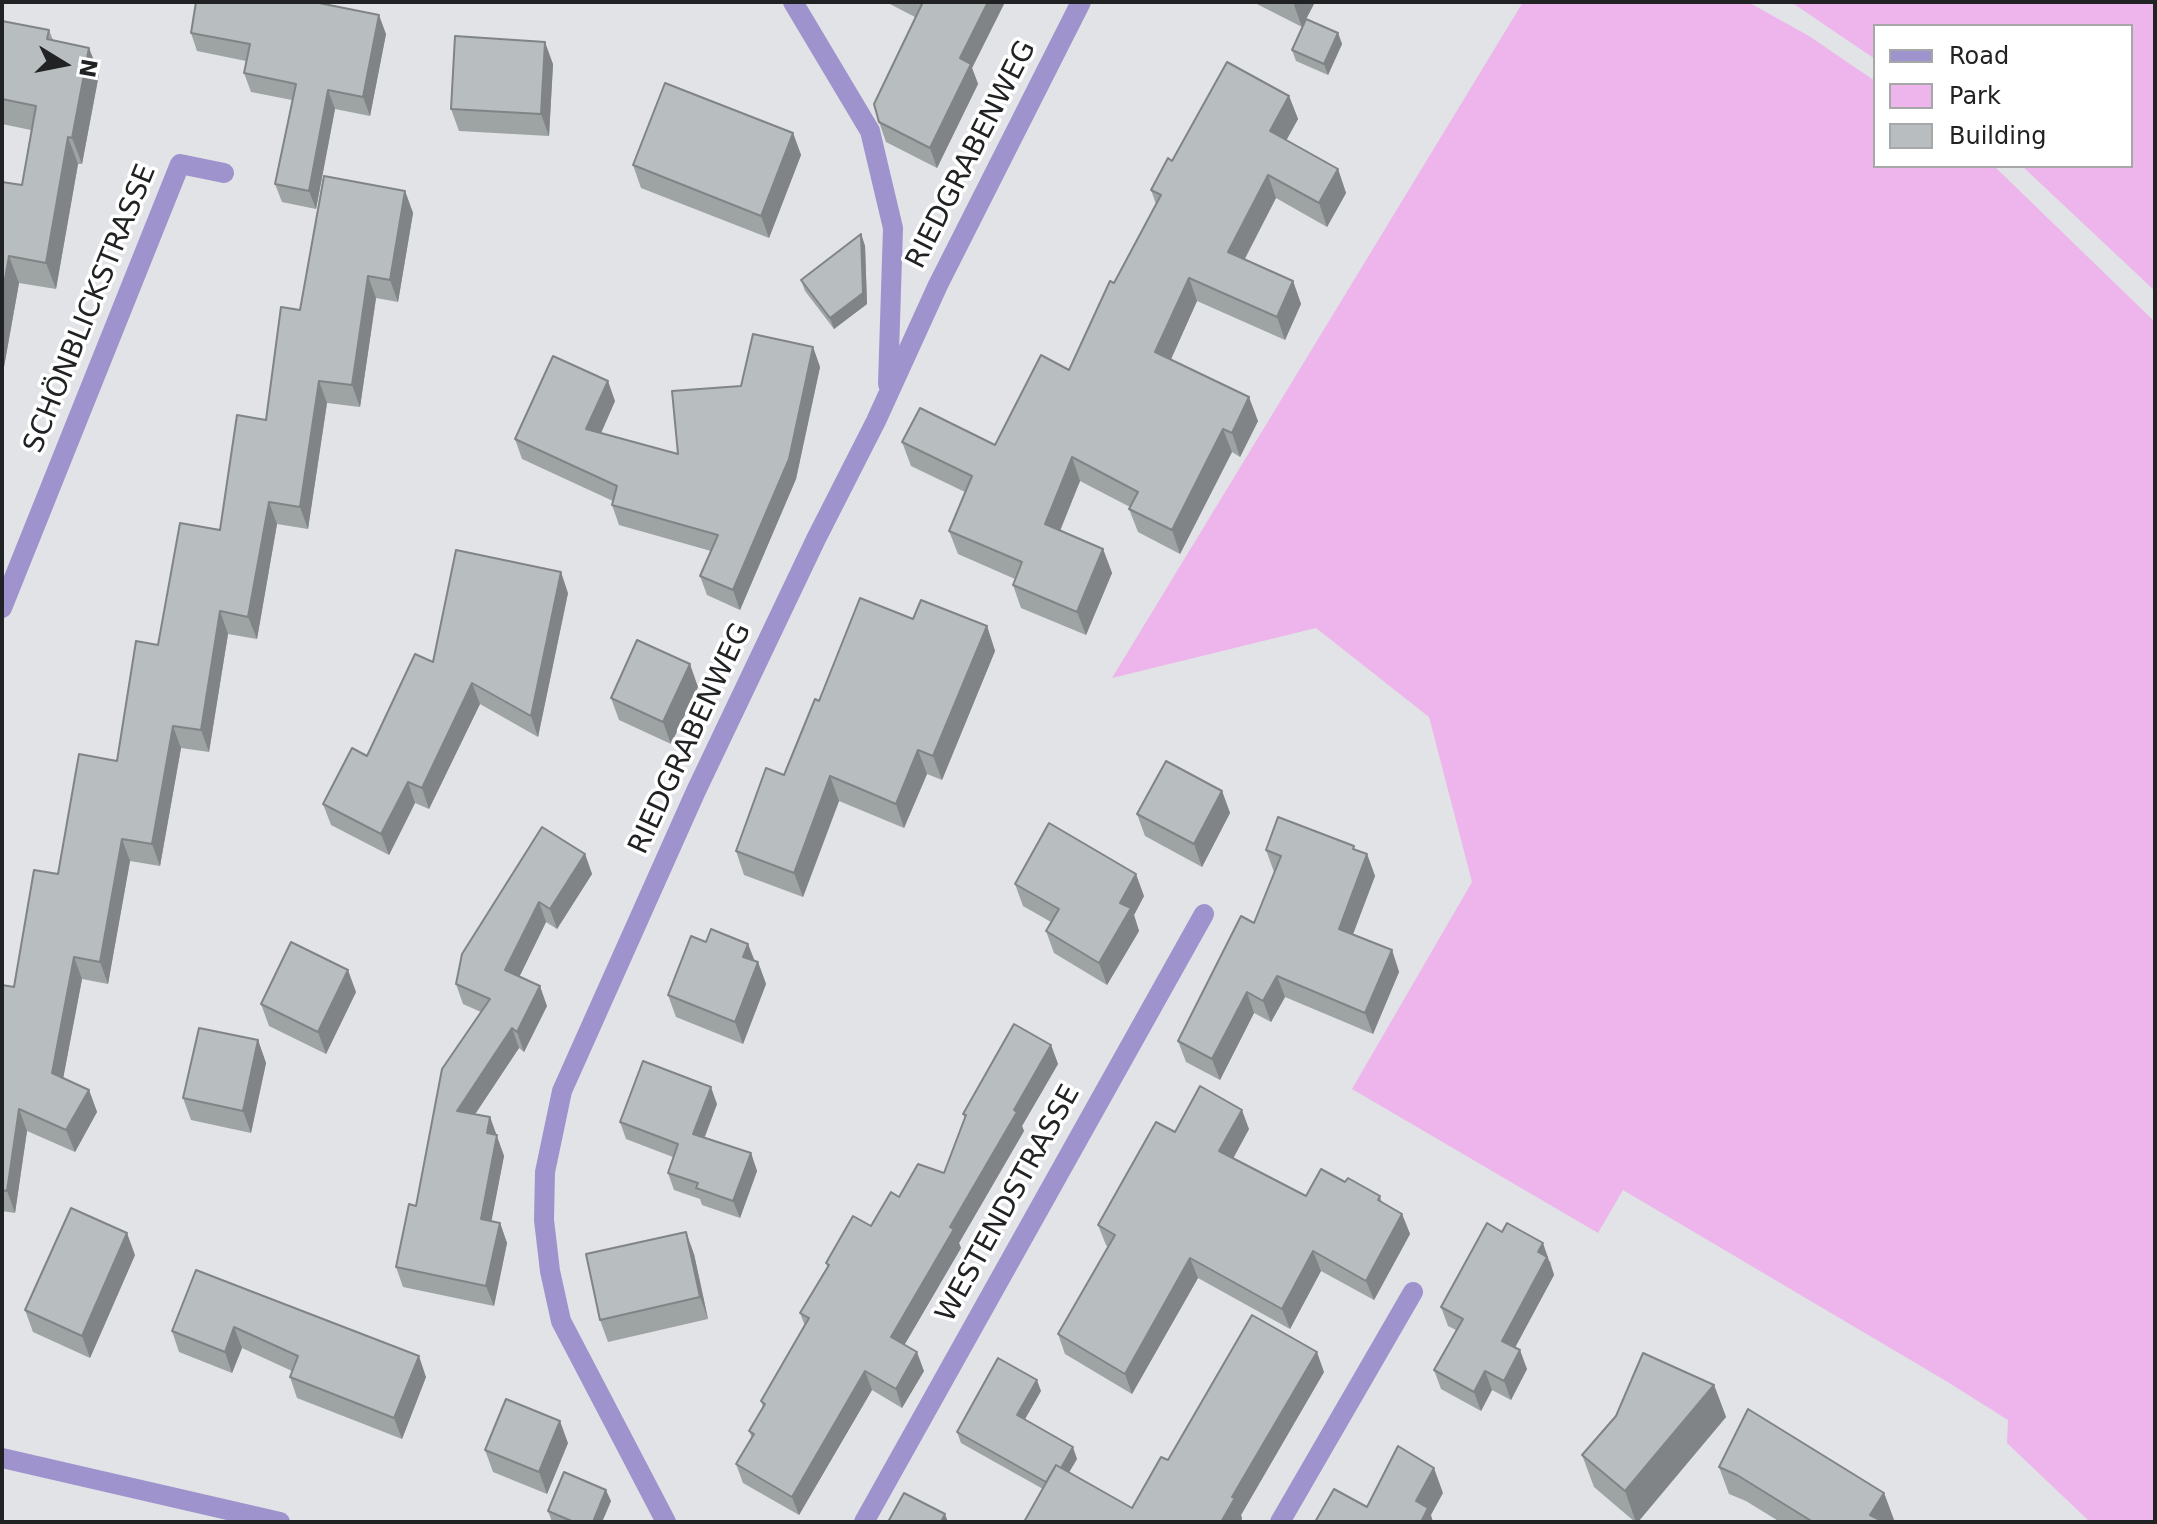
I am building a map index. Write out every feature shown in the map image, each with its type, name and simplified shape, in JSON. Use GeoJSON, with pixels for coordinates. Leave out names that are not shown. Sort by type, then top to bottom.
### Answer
{"type":"FeatureCollection","features":[{"type":"Feature","properties":{"kind":"street"},"geometry":{"type":"LineString","coordinates":[[793,2],[870,131],[887,200],[893,228],[888,392]]}},
{"type":"Feature","properties":{"kind":"street","name":"RIEDGRABENWEG"},"geometry":{"type":"LineString","coordinates":[[666,1522],[561,1321],[550,1271],[544,1220],[545,1172],[562,1091],[696,791],[816,539],[876,421],[938,285],[1081,2]]}},
{"type":"Feature","properties":{"kind":"street","name":"SCHÖNBLICKSTRASSE"},"geometry":{"type":"LineString","coordinates":[[2,608],[180,164],[224,173]]}},
{"type":"Feature","properties":{"kind":"street","name":"WESTENDSTRASSE"},"geometry":{"type":"LineString","coordinates":[[864,1522],[1204,914]]}},
{"type":"Feature","properties":{"kind":"street"},"geometry":{"type":"LineString","coordinates":[[1280,1522],[1413,1292]]}},
{"type":"Feature","properties":{"kind":"street"},"geometry":{"type":"LineString","coordinates":[[2,1458],[280,1522]]}},
{"type":"Feature","properties":{"kind":"green space"},"geometry":{"type":"Polygon","coordinates":[[[1523,2],[1748,2],[1809,36],[1873,80],[1873,168],[1996,168],[2155,322],[2155,1522],[2090,1522],[2007,1443],[2008,1420],[1623,1190],[1598,1233],[1352,1089],[1472,882],[1429,717],[1316,628],[1112,678],[1523,2]]]}},
{"type":"Feature","properties":{"kind":"green space"},"geometry":{"type":"Polygon","coordinates":[[[1791,2],[2155,2],[2155,291],[2024,168],[2133,168],[2133,24],[1873,24],[1873,58],[1791,2]]]}},
{"type":"Feature","properties":{"kind":"building"},"geometry":{"type":"Polygon","coordinates":[[[196,2],[314,2],[379,15],[363,97],[328,90],[309,191],[275,184],[296,84],[244,73],[250,44],[191,33],[196,2]]]}},
{"type":"Feature","properties":{"kind":"building"},"geometry":{"type":"Polygon","coordinates":[[[918,2],[988,2],[960,58],[971,64],[930,148],[879,122],[874,104],[922,4],[918,2]]]}},
{"type":"Feature","properties":{"kind":"building"},"geometry":{"type":"Polygon","coordinates":[[[1306,19],[1338,33],[1324,64],[1292,50],[1306,19]]]}},
{"type":"Feature","properties":{"kind":"building"},"geometry":{"type":"Polygon","coordinates":[[[2,21],[49,30],[47,39],[89,48],[72,138],[68,137],[46,263],[9,256],[2,296],[2,182],[22,185],[36,106],[2,99],[2,21]]]}},
{"type":"Feature","properties":{"kind":"building"},"geometry":{"type":"Polygon","coordinates":[[[455,36],[545,42],[541,114],[451,109],[455,36]]]}},
{"type":"Feature","properties":{"kind":"building"},"geometry":{"type":"Polygon","coordinates":[[[1227,62],[1289,96],[1270,131],[1338,169],[1319,203],[1268,175],[1228,252],[1293,281],[1277,317],[1189,278],[1155,352],[1249,397],[1232,433],[1223,429],[1172,530],[1129,509],[1138,492],[1072,457],[1045,524],[1103,549],[1077,612],[1013,585],[1022,562],[949,531],[972,476],[902,442],[920,408],[995,445],[1041,355],[1069,370],[1110,281],[1114,283],[1161,195],[1151,190],[1168,158],[1172,161],[1227,62]]]}},
{"type":"Feature","properties":{"kind":"building"},"geometry":{"type":"Polygon","coordinates":[[[665,83],[793,133],[761,216],[633,165],[665,83]]]}},
{"type":"Feature","properties":{"kind":"building"},"geometry":{"type":"Polygon","coordinates":[[[324,176],[405,191],[390,280],[368,276],[352,385],[319,381],[300,507],[269,502],[248,617],[220,611],[201,730],[173,726],[152,844],[122,839],[100,962],[74,957],[52,1073],[89,1090],[66,1130],[19,1109],[7,1191],[2,1190],[2,985],[14,987],[34,870],[58,874],[79,754],[117,761],[136,641],[158,645],[180,523],[220,530],[237,415],[266,420],[281,307],[300,310],[324,176]]]}},
{"type":"Feature","properties":{"kind":"building"},"geometry":{"type":"Polygon","coordinates":[[[861,234],[863,293],[830,318],[801,280],[861,234]]]}},
{"type":"Feature","properties":{"kind":"building"},"geometry":{"type":"Polygon","coordinates":[[[753,334],[813,347],[789,459],[733,590],[700,576],[718,535],[612,505],[617,486],[515,439],[553,356],[608,381],[586,429],[678,454],[672,391],[741,386],[753,334]]]}},
{"type":"Feature","properties":{"kind":"building"},"geometry":{"type":"Polygon","coordinates":[[[456,550],[561,572],[531,716],[472,683],[422,788],[408,782],[381,834],[323,804],[352,748],[367,756],[415,654],[433,662],[456,550]]]}},
{"type":"Feature","properties":{"kind":"building"},"geometry":{"type":"Polygon","coordinates":[[[860,598],[913,619],[921,600],[987,626],[933,756],[918,750],[896,804],[830,776],[794,873],[736,851],[766,768],[784,775],[815,699],[819,701],[860,598]]]}},
{"type":"Feature","properties":{"kind":"building"},"geometry":{"type":"Polygon","coordinates":[[[637,640],[690,664],[663,722],[611,698],[637,640]]]}},
{"type":"Feature","properties":{"kind":"building"},"geometry":{"type":"Polygon","coordinates":[[[1166,761],[1222,791],[1194,844],[1137,814],[1166,761]]]}},
{"type":"Feature","properties":{"kind":"building"},"geometry":{"type":"Polygon","coordinates":[[[1278,817],[1367,854],[1339,929],[1392,950],[1365,1013],[1277,976],[1263,1001],[1247,992],[1212,1059],[1178,1041],[1241,916],[1254,923],[1281,856],[1266,850],[1278,817]]]}},
{"type":"Feature","properties":{"kind":"building"},"geometry":{"type":"Polygon","coordinates":[[[1049,823],[1136,874],[1120,903],[1131,908],[1099,963],[1046,931],[1059,909],[1015,884],[1049,823]]]}},
{"type":"Feature","properties":{"kind":"building"},"geometry":{"type":"Polygon","coordinates":[[[542,827],[585,854],[550,909],[539,902],[505,970],[540,986],[517,1032],[512,1028],[457,1111],[490,1117],[487,1133],[497,1135],[481,1219],[500,1223],[486,1286],[396,1267],[409,1204],[416,1206],[442,1069],[490,999],[456,984],[462,954],[542,827]]]}},
{"type":"Feature","properties":{"kind":"building"},"geometry":{"type":"Polygon","coordinates":[[[711,929],[748,944],[743,957],[758,962],[735,1022],[668,995],[691,936],[706,942],[711,929]]]}},
{"type":"Feature","properties":{"kind":"building"},"geometry":{"type":"Polygon","coordinates":[[[291,942],[348,970],[318,1032],[261,1004],[291,942]]]}},
{"type":"Feature","properties":{"kind":"building"},"geometry":{"type":"Polygon","coordinates":[[[1014,1024],[1051,1045],[1014,1110],[1017,1112],[950,1227],[954,1229],[891,1337],[917,1352],[896,1389],[865,1371],[792,1497],[736,1464],[754,1434],[749,1431],[765,1404],[761,1401],[809,1318],[800,1313],[829,1265],[826,1263],[853,1216],[871,1226],[891,1192],[899,1197],[918,1164],[944,1173],[966,1115],[963,1114],[1014,1024]]]}},
{"type":"Feature","properties":{"kind":"building"},"geometry":{"type":"Polygon","coordinates":[[[199,1028],[258,1040],[243,1111],[183,1098],[199,1028]]]}},
{"type":"Feature","properties":{"kind":"building"},"geometry":{"type":"Polygon","coordinates":[[[643,1061],[711,1087],[693,1134],[751,1153],[733,1201],[696,1188],[698,1183],[668,1173],[678,1144],[620,1122],[643,1061]]]}},
{"type":"Feature","properties":{"kind":"building"},"geometry":{"type":"Polygon","coordinates":[[[1200,1086],[1242,1110],[1219,1151],[1306,1196],[1321,1169],[1345,1182],[1348,1178],[1380,1196],[1378,1200],[1402,1214],[1366,1281],[1313,1251],[1282,1309],[1190,1258],[1125,1374],[1058,1334],[1115,1235],[1098,1225],[1156,1122],[1175,1132],[1200,1086]]]}},
{"type":"Feature","properties":{"kind":"building"},"geometry":{"type":"Polygon","coordinates":[[[71,1208],[127,1233],[82,1336],[25,1310],[71,1208]]]}},
{"type":"Feature","properties":{"kind":"building"},"geometry":{"type":"Polygon","coordinates":[[[1487,1223],[1502,1232],[1507,1223],[1543,1243],[1538,1252],[1547,1257],[1502,1341],[1520,1350],[1504,1381],[1485,1371],[1474,1392],[1434,1370],[1463,1319],[1441,1307],[1487,1223]]]}},
{"type":"Feature","properties":{"kind":"building"},"geometry":{"type":"Polygon","coordinates":[[[686,1232],[700,1297],[600,1320],[586,1254],[686,1232]]]}},
{"type":"Feature","properties":{"kind":"building"},"geometry":{"type":"Polygon","coordinates":[[[196,1270],[419,1356],[394,1418],[290,1377],[298,1356],[234,1327],[225,1352],[172,1331],[196,1270]]]}},
{"type":"Feature","properties":{"kind":"building"},"geometry":{"type":"Polygon","coordinates":[[[1252,1315],[1317,1352],[1232,1497],[1235,1498],[1221,1522],[1024,1522],[1056,1465],[1132,1508],[1161,1457],[1168,1460],[1252,1315]]]}},
{"type":"Feature","properties":{"kind":"building"},"geometry":{"type":"Polygon","coordinates":[[[1643,1353],[1714,1385],[1625,1491],[1582,1455],[1616,1416],[1643,1353]]]}},
{"type":"Feature","properties":{"kind":"building"},"geometry":{"type":"Polygon","coordinates":[[[998,1358],[1037,1380],[1017,1415],[1073,1447],[1061,1468],[1056,1465],[1046,1482],[957,1432],[998,1358]]]}},
{"type":"Feature","properties":{"kind":"building"},"geometry":{"type":"Polygon","coordinates":[[[506,1399],[560,1421],[539,1472],[485,1450],[506,1399]]]}},
{"type":"Feature","properties":{"kind":"building"},"geometry":{"type":"Polygon","coordinates":[[[1748,1409],[1884,1493],[1870,1515],[1884,1522],[1813,1522],[1719,1467],[1748,1409]]]}},
{"type":"Feature","properties":{"kind":"building"},"geometry":{"type":"Polygon","coordinates":[[[1398,1446],[1434,1468],[1416,1501],[1428,1508],[1421,1522],[1315,1522],[1334,1489],[1367,1507],[1398,1446]]]}},
{"type":"Feature","properties":{"kind":"building"},"geometry":{"type":"Polygon","coordinates":[[[564,1472],[606,1490],[593,1522],[574,1522],[548,1511],[564,1472]]]}},
{"type":"Feature","properties":{"kind":"building"},"geometry":{"type":"Polygon","coordinates":[[[904,1493],[945,1514],[941,1522],[888,1522],[904,1493]]]}}]}
